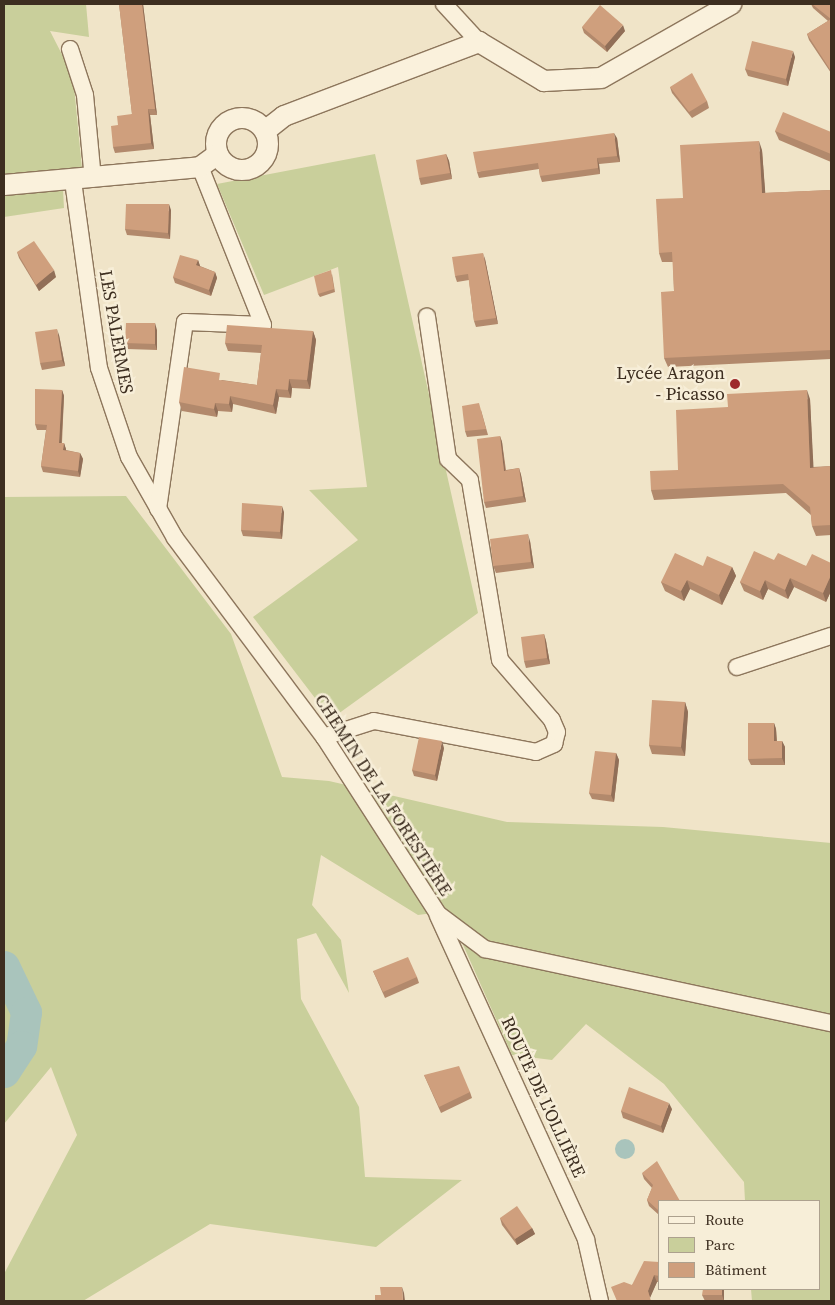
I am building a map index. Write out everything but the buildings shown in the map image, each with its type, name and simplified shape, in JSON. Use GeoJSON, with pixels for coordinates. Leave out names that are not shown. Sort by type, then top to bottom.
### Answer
{"type":"FeatureCollection","features":[{"type":"Feature","properties":{"kind":"street"},"geometry":{"type":"LineString","coordinates":[[444,4],[478,42],[544,82],[592,80],[632,64],[731,4]]}},
{"type":"Feature","properties":{"kind":"street"},"geometry":{"type":"LineString","coordinates":[[265,131],[284,116],[478,42]]}},
{"type":"Feature","properties":{"kind":"street","name":"LES PALERMES"},"geometry":{"type":"LineString","coordinates":[[70,50],[85,95],[83,180],[91,321],[108,405],[129,457],[158,509]]}},
{"type":"Feature","properties":{"kind":"street"},"geometry":{"type":"LineString","coordinates":[[251,119],[265,131],[268,150],[256,168],[230,168],[218,154],[218,134],[233,120],[251,119]]}},
{"type":"Feature","properties":{"kind":"street"},"geometry":{"type":"LineString","coordinates":[[4,185],[83,180],[200,167],[218,154]]}},
{"type":"Feature","properties":{"kind":"street"},"geometry":{"type":"LineString","coordinates":[[158,509],[185,322],[262,325],[200,167]]}},
{"type":"Feature","properties":{"kind":"street"},"geometry":{"type":"LineString","coordinates":[[324,736],[374,721],[536,752],[554,744],[557,732],[552,720],[500,660],[470,480],[448,459],[428,318]]}},
{"type":"Feature","properties":{"kind":"street","name":"CHEMIN DE LA FORESTIÈRE"},"geometry":{"type":"LineString","coordinates":[[158,509],[324,736],[438,914],[485,949],[831,1023]]}},
{"type":"Feature","properties":{"kind":"street"},"geometry":{"type":"LineString","coordinates":[[737,667],[831,636]]}},
{"type":"Feature","properties":{"kind":"street","name":"ROUTE DE L'OLLIÈRE"},"geometry":{"type":"LineString","coordinates":[[438,914],[586,1240],[600,1301]]}},
{"type":"Feature","properties":{"kind":"green space"},"geometry":{"type":"Polygon","coordinates":[[[4,4],[86,4],[89,37],[50,31],[73,76],[82,169],[62,171],[64,208],[4,217],[4,4]]]}},
{"type":"Feature","properties":{"kind":"green space"},"geometry":{"type":"Polygon","coordinates":[[[375,154],[478,613],[331,719],[253,617],[358,540],[309,490],[367,487],[338,267],[264,295],[217,184],[375,154]]]}},
{"type":"Feature","properties":{"kind":"green space"},"geometry":{"type":"Polygon","coordinates":[[[126,496],[231,634],[282,777],[329,781],[507,822],[663,827],[831,843],[831,1301],[752,1301],[751,1290],[820,1290],[820,1200],[745,1200],[744,1182],[664,1084],[586,1024],[552,1060],[512,1055],[448,911],[418,915],[321,855],[312,905],[341,940],[349,993],[316,933],[297,939],[301,999],[359,1107],[365,1177],[462,1180],[376,1247],[210,1224],[83,1301],[4,1301],[4,1274],[77,1135],[51,1067],[4,1124],[4,497],[126,496]]]}},
{"type":"Feature","properties":{"kind":"water"},"geometry":{"type":"Polygon","coordinates":[[[625,1139],[632,1142],[635,1149],[632,1156],[625,1159],[618,1156],[615,1149],[618,1142],[625,1139]]]}},
{"type":"Feature","properties":{"kind":"waterway"},"geometry":{"type":"LineString","coordinates":[[4,966],[26,1012],[21,1046],[4,1072]]}},
{"type":"Feature","properties":{"kind":"place","name":"Lycée Aragon - Picasso"},"geometry":{"type":"Point","coordinates":[735,384]}}]}
